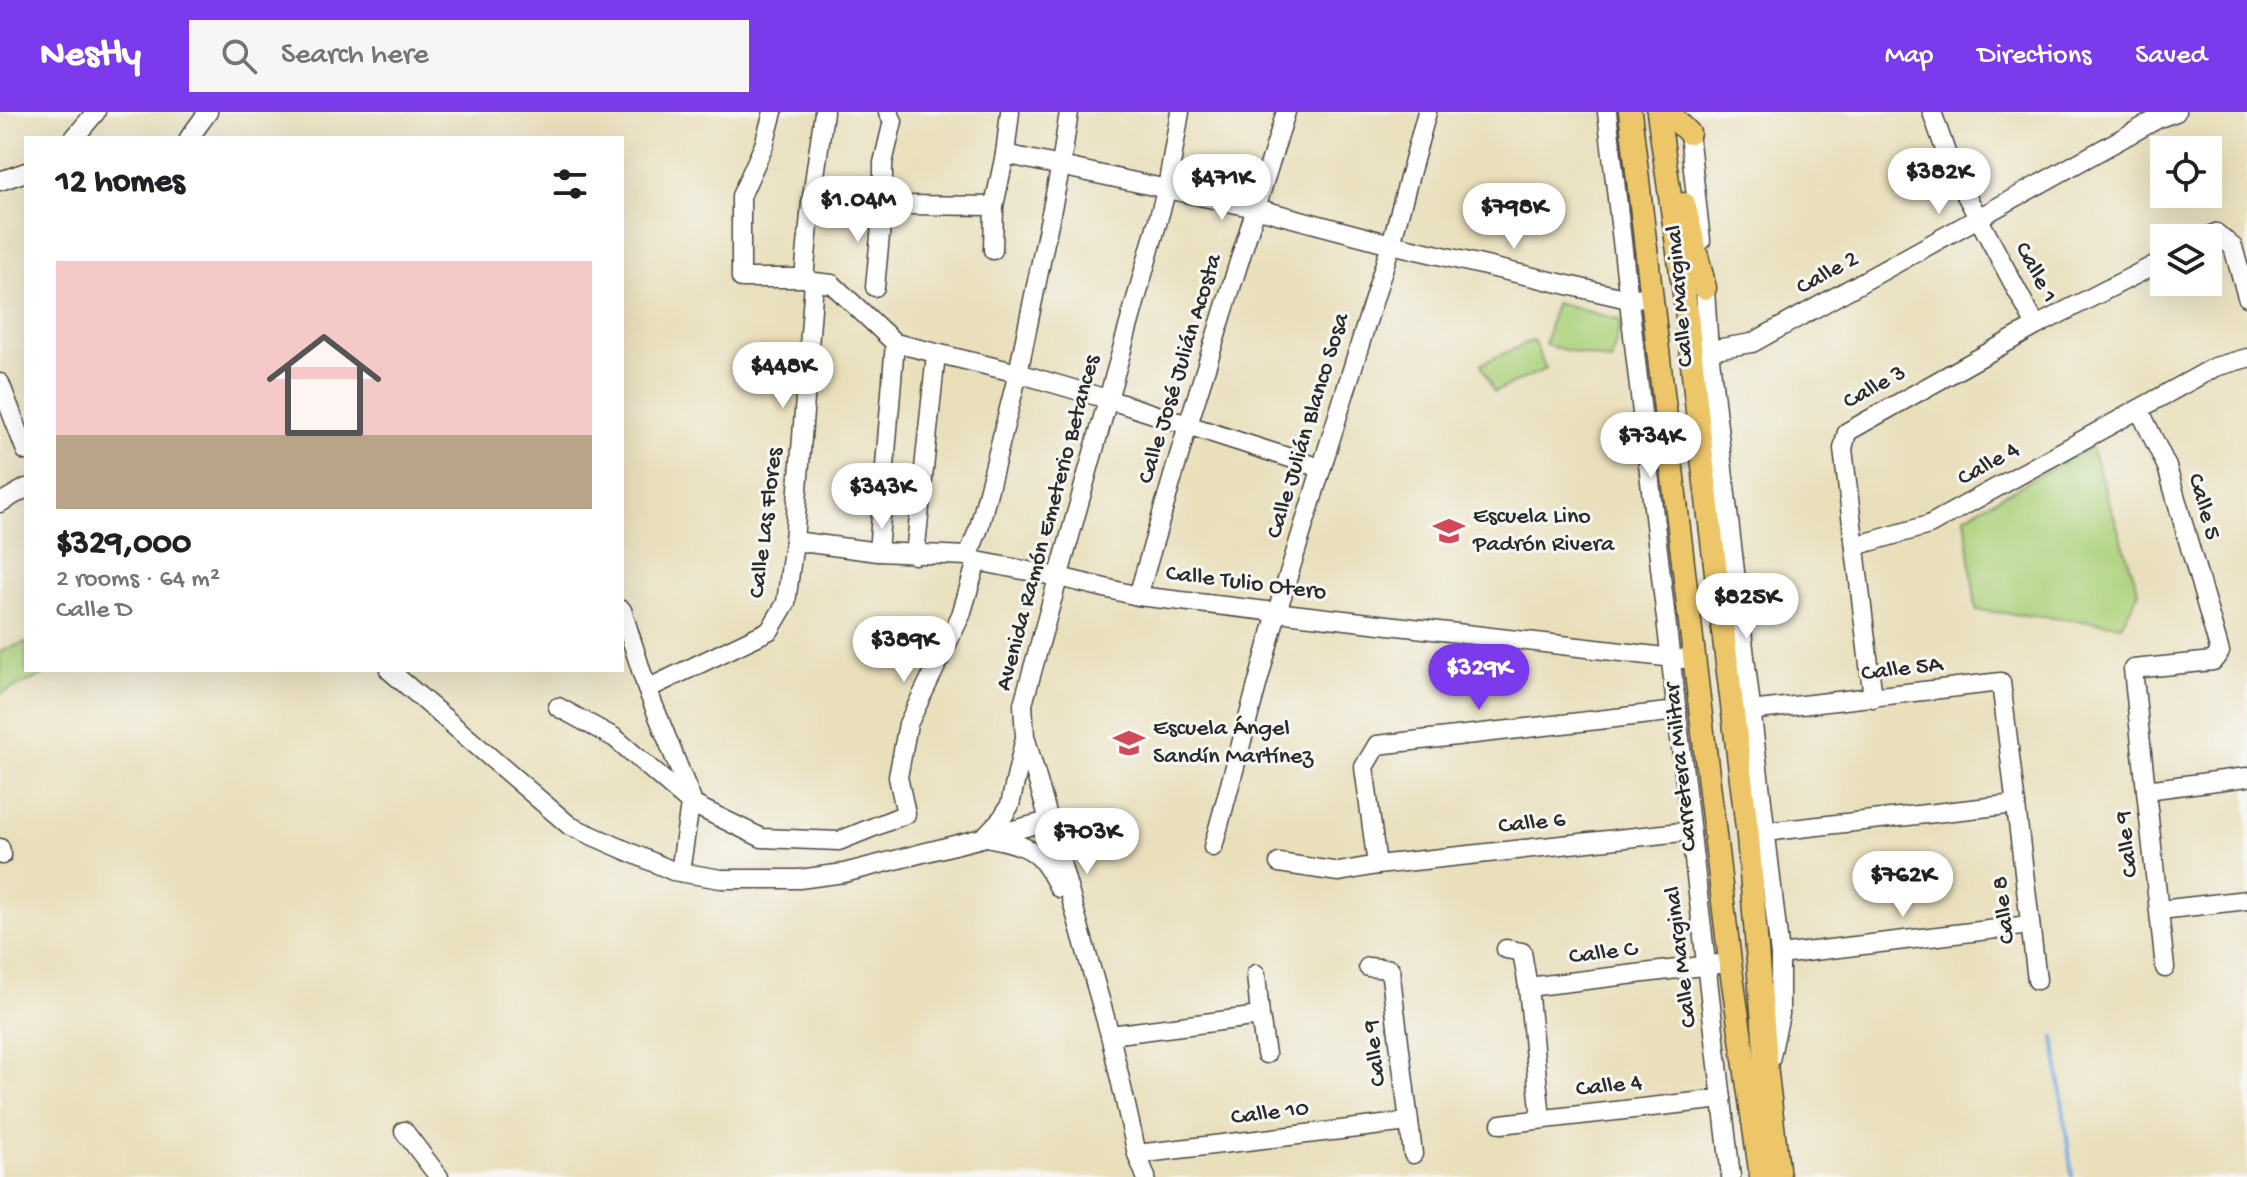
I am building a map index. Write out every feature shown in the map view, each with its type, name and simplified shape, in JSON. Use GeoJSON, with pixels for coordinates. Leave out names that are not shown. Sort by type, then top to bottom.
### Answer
{"type":"FeatureCollection","features":[{"type":"Feature","properties":{"kind":"main road","name":"Carretera Militar"},"geometry":{"type":"LineString","coordinates":[[1630,112],[1730,962],[1761,1177]]}},
{"type":"Feature","properties":{"kind":"main road"},"geometry":{"type":"LineString","coordinates":[[1658,112],[1686,308],[1702,458],[1757,835],[1767,1074],[1779,1177]]}},
{"type":"Feature","properties":{"kind":"main road"},"geometry":{"type":"LineString","coordinates":[[1672,112],[1689,133]]}},
{"type":"Feature","properties":{"kind":"main road"},"geometry":{"type":"LineString","coordinates":[[1665,161],[1678,175],[1705,288]]}},
{"type":"Feature","properties":{"kind":"main road"},"geometry":{"type":"LineString","coordinates":[[1702,458],[1692,480],[1711,632],[1696,659],[1715,680],[1731,810],[1757,835]]}},
{"type":"Feature","properties":{"kind":"street"},"geometry":{"type":"LineString","coordinates":[[76,136],[96,112]]}},
{"type":"Feature","properties":{"kind":"street"},"geometry":{"type":"LineString","coordinates":[[190,136],[208,112]]}},
{"type":"Feature","properties":{"kind":"street"},"geometry":{"type":"LineString","coordinates":[[773,112],[764,145],[741,196],[741,278],[809,280],[832,284],[895,343],[1018,373],[1107,399],[1321,468]]}},
{"type":"Feature","properties":{"kind":"street","name":"Calle Las Flores"},"geometry":{"type":"LineString","coordinates":[[647,689],[770,630],[786,603],[794,541],[811,204],[824,112]]}},
{"type":"Feature","properties":{"kind":"street"},"geometry":{"type":"LineString","coordinates":[[875,287],[883,205],[883,163],[893,121],[888,112]]}},
{"type":"Feature","properties":{"kind":"street"},"geometry":{"type":"LineString","coordinates":[[993,250],[994,206],[1010,112]]}},
{"type":"Feature","properties":{"kind":"street"},"geometry":{"type":"LineString","coordinates":[[558,707],[615,738],[690,803],[762,838],[839,841],[906,814],[898,777],[908,724],[961,615],[979,528],[1018,373],[1069,112]]}},
{"type":"Feature","properties":{"kind":"street","name":"Avenida Ramón Emeterio Betances"},"geometry":{"type":"LineString","coordinates":[[1146,1177],[1137,1154],[1110,1035],[1025,736],[1023,704],[1167,188],[1180,112]]}},
{"type":"Feature","properties":{"kind":"street","name":"Calle José Julián Acosta"},"geometry":{"type":"LineString","coordinates":[[1138,596],[1286,112]]}},
{"type":"Feature","properties":{"kind":"street","name":"Calle Julián Blanco Sosa"},"geometry":{"type":"LineString","coordinates":[[1213,847],[1277,612],[1391,244],[1427,112]]}},
{"type":"Feature","properties":{"kind":"street","name":"Calle Marginal"},"geometry":{"type":"LineString","coordinates":[[1607,112],[1731,1177]]}},
{"type":"Feature","properties":{"kind":"street","name":"Calle 1"},"geometry":{"type":"LineString","coordinates":[[1932,112],[1951,167],[2036,326]]}},
{"type":"Feature","properties":{"kind":"street","name":"Calle 2"},"geometry":{"type":"LineString","coordinates":[[1709,350],[1752,343],[1979,218],[2146,120],[2176,112]]}},
{"type":"Feature","properties":{"kind":"street","name":"Calle Marginal"},"geometry":{"type":"LineString","coordinates":[[1689,133],[1709,350],[1750,711],[1757,835],[1780,955],[1780,1014],[1767,1074]]}},
{"type":"Feature","properties":{"kind":"street"},"geometry":{"type":"LineString","coordinates":[[1005,154],[1255,208],[1391,244],[1628,299],[1652,296]]}},
{"type":"Feature","properties":{"kind":"street"},"geometry":{"type":"LineString","coordinates":[[0,181],[24,173]]}},
{"type":"Feature","properties":{"kind":"street"},"geometry":{"type":"LineString","coordinates":[[811,204],[994,206]]}},
{"type":"Feature","properties":{"kind":"street"},"geometry":{"type":"LineString","coordinates":[[2222,238],[2233,247],[2247,297]]}},
{"type":"Feature","properties":{"kind":"street","name":"Calle 3"},"geometry":{"type":"LineString","coordinates":[[1873,698],[1843,449],[1847,432],[2036,326],[2150,267]]}},
{"type":"Feature","properties":{"kind":"street"},"geometry":{"type":"LineString","coordinates":[[878,552],[895,343]]}},
{"type":"Feature","properties":{"kind":"street"},"geometry":{"type":"LineString","coordinates":[[915,555],[936,354]]}},
{"type":"Feature","properties":{"kind":"street","name":"Calle 4"},"geometry":{"type":"LineString","coordinates":[[1855,546],[1929,525],[2215,367],[2247,358]]}},
{"type":"Feature","properties":{"kind":"street"},"geometry":{"type":"LineString","coordinates":[[0,383],[24,446]]}},
{"type":"Feature","properties":{"kind":"street","name":"Calle 5"},"geometry":{"type":"LineString","coordinates":[[2139,409],[2167,467],[2220,652],[2213,661],[2133,669],[2140,736]]}},
{"type":"Feature","properties":{"kind":"street"},"geometry":{"type":"LineString","coordinates":[[0,503],[24,489]]}},
{"type":"Feature","properties":{"kind":"street","name":"Calle Tulio Otero"},"geometry":{"type":"LineString","coordinates":[[794,541],[878,552],[972,559],[1138,596],[1696,659]]}},
{"type":"Feature","properties":{"kind":"street"},"geometry":{"type":"LineString","coordinates":[[624,616],[647,689],[691,798],[680,872]]}},
{"type":"Feature","properties":{"kind":"street"},"geometry":{"type":"LineString","coordinates":[[391,672],[570,826],[673,871],[721,879],[799,879],[844,873],[1049,821]]}},
{"type":"Feature","properties":{"kind":"street","name":"Calle 5A"},"geometry":{"type":"LineString","coordinates":[[1750,711],[2001,682],[2008,740]]}},
{"type":"Feature","properties":{"kind":"street"},"geometry":{"type":"LineString","coordinates":[[1377,865],[1364,767],[1377,745],[1677,711]]}},
{"type":"Feature","properties":{"kind":"street"},"geometry":{"type":"LineString","coordinates":[[985,836],[1010,805],[1025,736]]}},
{"type":"Feature","properties":{"kind":"street","name":"Calle 9"},"geometry":{"type":"LineString","coordinates":[[2140,736],[2165,968]]}},
{"type":"Feature","properties":{"kind":"street","name":"Calle 8"},"geometry":{"type":"LineString","coordinates":[[2008,740],[2037,980]]}},
{"type":"Feature","properties":{"kind":"street"},"geometry":{"type":"LineString","coordinates":[[2146,790],[2247,777]]}},
{"type":"Feature","properties":{"kind":"street"},"geometry":{"type":"LineString","coordinates":[[1757,835],[2016,804]]}},
{"type":"Feature","properties":{"kind":"street","name":"Calle 6"},"geometry":{"type":"LineString","coordinates":[[1279,863],[1339,872],[1377,865],[1691,831]]}},
{"type":"Feature","properties":{"kind":"street"},"geometry":{"type":"LineString","coordinates":[[985,836],[1033,850],[1050,868],[1082,935]]}},
{"type":"Feature","properties":{"kind":"street"},"geometry":{"type":"LineString","coordinates":[[2160,910],[2247,900]]}},
{"type":"Feature","properties":{"kind":"street"},"geometry":{"type":"LineString","coordinates":[[1780,955],[2030,925]]}},
{"type":"Feature","properties":{"kind":"street"},"geometry":{"type":"LineString","coordinates":[[1506,949],[1522,952],[1541,1119]]}},
{"type":"Feature","properties":{"kind":"street","name":"Calle C"},"geometry":{"type":"LineString","coordinates":[[1528,987],[1730,962]]}},
{"type":"Feature","properties":{"kind":"street","name":"Calle 9"},"geometry":{"type":"LineString","coordinates":[[1368,967],[1390,969],[1413,1154]]}},
{"type":"Feature","properties":{"kind":"street"},"geometry":{"type":"LineString","coordinates":[[1256,974],[1266,1054]]}},
{"type":"Feature","properties":{"kind":"street"},"geometry":{"type":"LineString","coordinates":[[1110,1035],[1260,1016]]}},
{"type":"Feature","properties":{"kind":"street","name":"Calle 4"},"geometry":{"type":"LineString","coordinates":[[1501,1124],[1722,1099]]}},
{"type":"Feature","properties":{"kind":"street","name":"Calle 10"},"geometry":{"type":"LineString","coordinates":[[1137,1154],[1408,1122]]}},
{"type":"Feature","properties":{"kind":"street"},"geometry":{"type":"LineString","coordinates":[[404,1131],[439,1177]]}},
{"type":"Feature","properties":{"kind":"green space"},"geometry":{"type":"Polygon","coordinates":[[[1555,303],[1621,320],[1611,361],[1545,345],[1555,303]]]}},
{"type":"Feature","properties":{"kind":"green space"},"geometry":{"type":"Polygon","coordinates":[[[1533,340],[1546,369],[1494,392],[1481,364],[1533,340]]]}},
{"type":"Feature","properties":{"kind":"green space"},"geometry":{"type":"Polygon","coordinates":[[[2091,447],[2139,592],[2121,625],[1976,610],[1965,516],[2091,447]]]}},
{"type":"Feature","properties":{"kind":"green space"},"geometry":{"type":"Polygon","coordinates":[[[24,643],[24,672],[51,672],[0,694],[0,652],[24,643]]]}},
{"type":"Feature","properties":{"kind":"waterway"},"geometry":{"type":"LineString","coordinates":[[2054,1037],[2072,1177]]}},
{"type":"Feature","properties":{"kind":"place","name":"Escuela Lino Padrón Rivera"},"geometry":{"type":"Point","coordinates":[1449,531]}},
{"type":"Feature","properties":{"kind":"place","name":"Escuela Ángel Sandín Martínez"},"geometry":{"type":"Point","coordinates":[1129,743]}}]}
